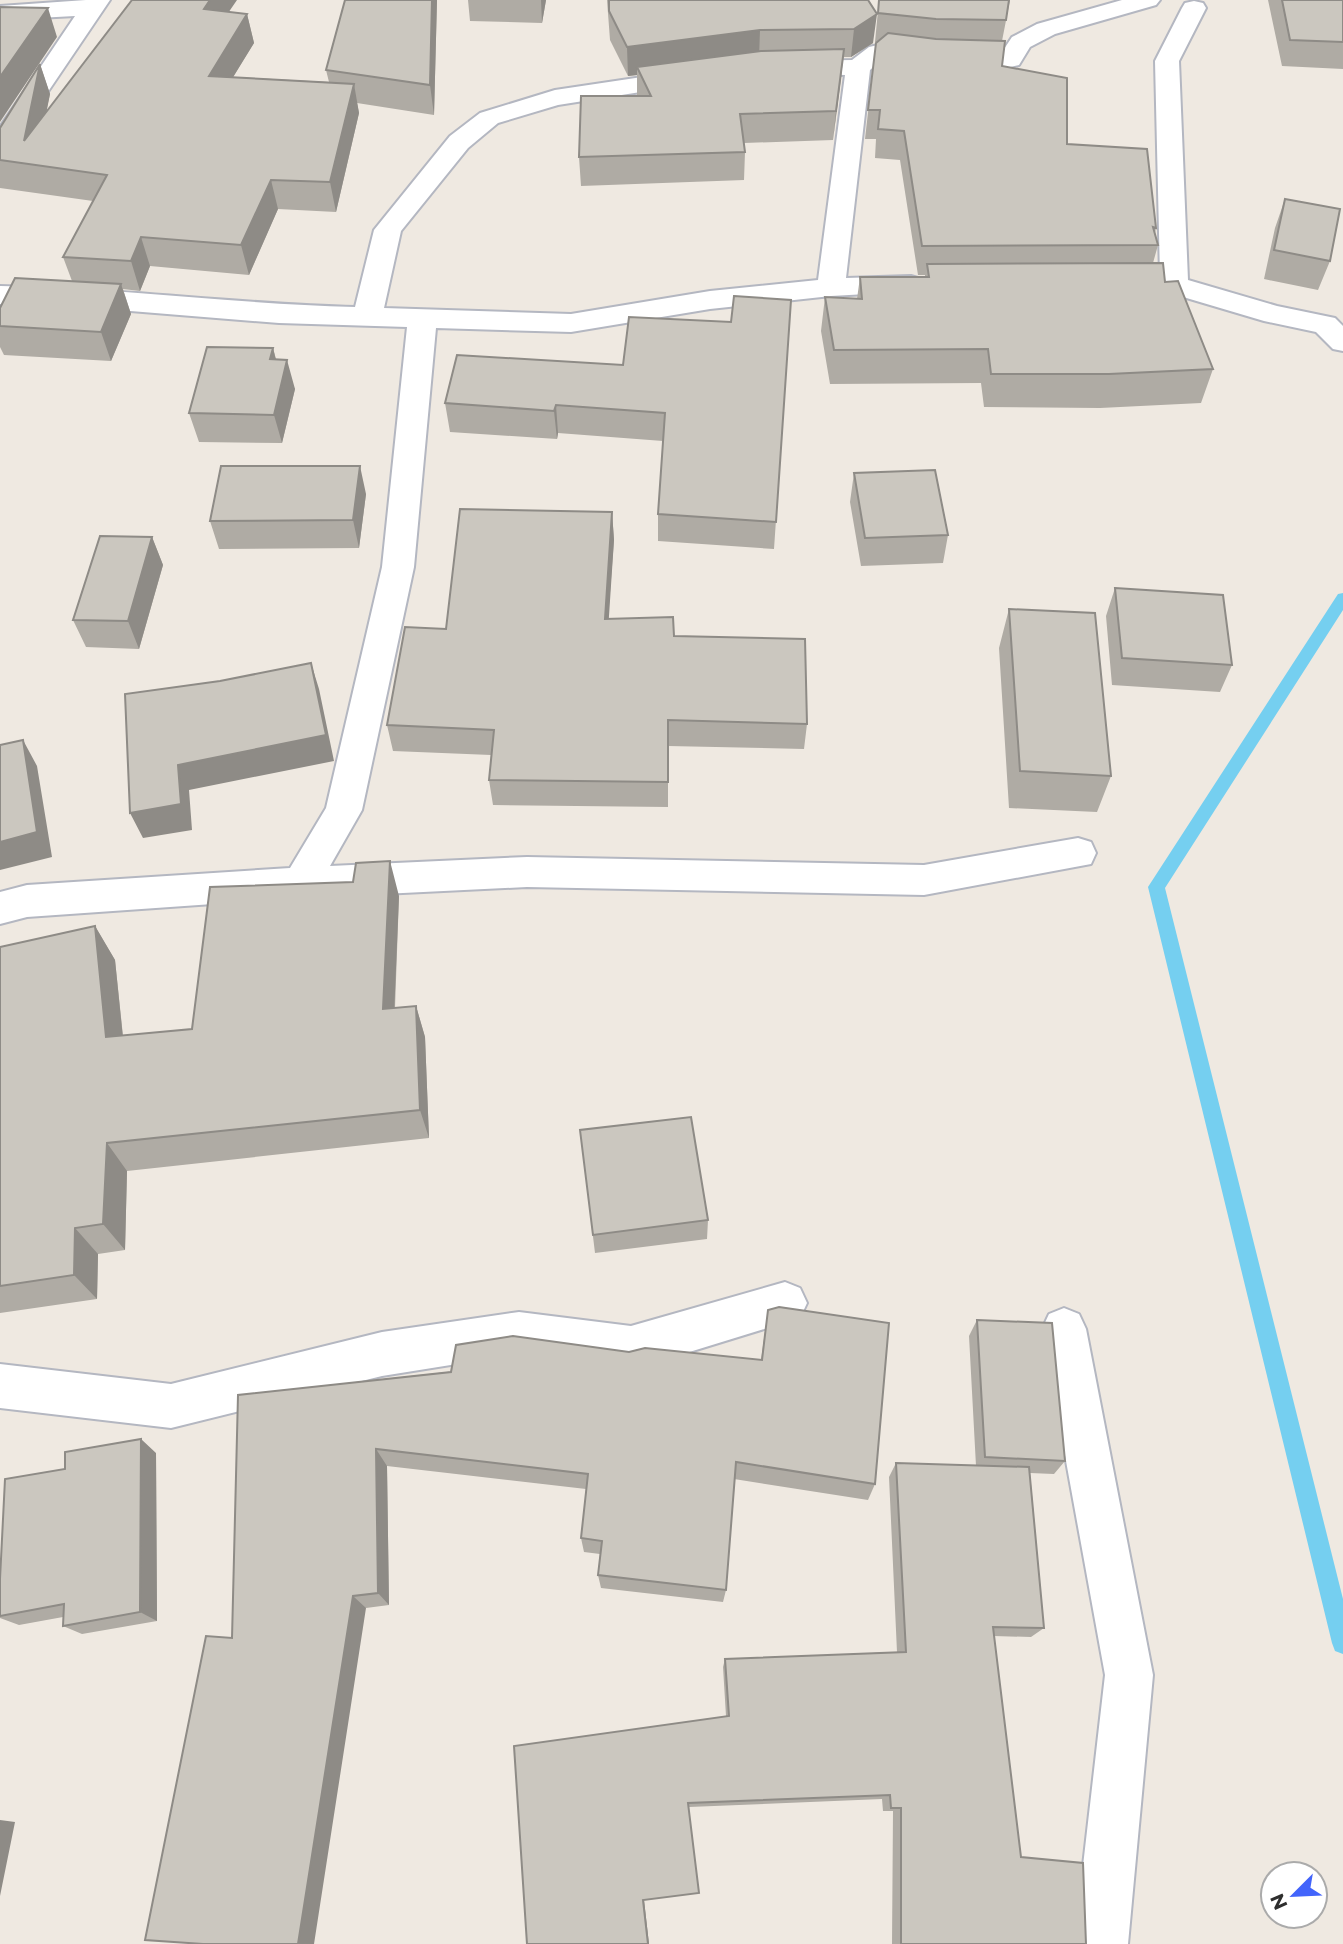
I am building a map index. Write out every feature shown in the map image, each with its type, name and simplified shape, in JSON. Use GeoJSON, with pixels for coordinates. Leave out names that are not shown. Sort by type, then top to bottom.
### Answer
{"type":"FeatureCollection","features":[{"type":"Feature","properties":{"kind":"street"},"geometry":{"type":"LineString","coordinates":[[932,58],[1010,60],[1021,42],[1046,29],[1148,0]]}},
{"type":"Feature","properties":{"kind":"street"},"geometry":{"type":"LineString","coordinates":[[1161,0],[1199,4],[1167,61],[1174,285]]}},
{"type":"Feature","properties":{"kind":"street"},"geometry":{"type":"LineString","coordinates":[[0,13],[96,4]]}},
{"type":"Feature","properties":{"kind":"street"},"geometry":{"type":"LineString","coordinates":[[0,150],[24,108],[96,4]]}},
{"type":"Feature","properties":{"kind":"street"},"geometry":{"type":"LineString","coordinates":[[771,69],[858,67],[879,51],[906,54]]}},
{"type":"Feature","properties":{"kind":"street"},"geometry":{"type":"LineString","coordinates":[[831,286],[858,67]]}},
{"type":"Feature","properties":{"kind":"street"},"geometry":{"type":"LineString","coordinates":[[367,317],[388,230],[459,142],[489,118],[555,99],[718,74]]}},
{"type":"Feature","properties":{"kind":"street"},"geometry":{"type":"LineString","coordinates":[[0,295],[57,296],[279,314],[571,323],[710,300],[831,286],[942,284]]}},
{"type":"Feature","properties":{"kind":"street"},"geometry":{"type":"LineString","coordinates":[[1099,284],[1174,285],[1274,314],[1325,325],[1343,342]]}},
{"type":"Feature","properties":{"kind":"street"},"geometry":{"type":"LineString","coordinates":[[301,883],[344,810],[398,567],[422,319]]}},
{"type":"Feature","properties":{"kind":"street"},"geometry":{"type":"LineString","coordinates":[[0,908],[27,901],[301,883],[527,872],[924,880],[1078,853]]}},
{"type":"Feature","properties":{"kind":"street"},"geometry":{"type":"LineString","coordinates":[[0,1386],[171,1406],[382,1354],[519,1333],[631,1348],[785,1303]]}},
{"type":"Feature","properties":{"kind":"street"},"geometry":{"type":"LineString","coordinates":[[1065,1329],[1129,1675],[1101,1944]]}},
{"type":"Feature","properties":{"kind":"building"},"geometry":{"type":"Polygon","coordinates":[[[132,0],[210,0],[204,9],[247,14],[209,76],[354,84],[330,182],[271,180],[241,245],[141,237],[131,261],[63,257],[107,175],[0,160],[0,128],[40,64],[24,141],[132,0]]]}},
{"type":"Feature","properties":{"kind":"building"},"geometry":{"type":"Polygon","coordinates":[[[345,0],[432,0],[430,85],[326,70],[345,0]]]}},
{"type":"Feature","properties":{"kind":"building"},"geometry":{"type":"Polygon","coordinates":[[[609,0],[868,0],[877,14],[854,29],[760,30],[627,47],[609,11],[609,0]]]}},
{"type":"Feature","properties":{"kind":"building"},"geometry":{"type":"Polygon","coordinates":[[[879,0],[1009,0],[1006,20],[936,19],[878,13],[879,0]]]}},
{"type":"Feature","properties":{"kind":"building"},"geometry":{"type":"Polygon","coordinates":[[[1282,0],[1343,0],[1343,42],[1290,40],[1282,0]]]}},
{"type":"Feature","properties":{"kind":"building"},"geometry":{"type":"Polygon","coordinates":[[[0,7],[48,8],[0,77],[0,7]]]}},
{"type":"Feature","properties":{"kind":"building"},"geometry":{"type":"Polygon","coordinates":[[[888,33],[936,39],[1005,41],[1002,66],[1067,78],[1067,144],[1147,149],[1156,228],[1153,227],[1158,245],[922,246],[904,131],[878,129],[880,110],[868,110],[876,43],[888,33]]]}},
{"type":"Feature","properties":{"kind":"building"},"geometry":{"type":"Polygon","coordinates":[[[844,49],[836,111],[740,114],[745,152],[579,157],[581,96],[651,96],[637,67],[761,51],[844,49]]]}},
{"type":"Feature","properties":{"kind":"building"},"geometry":{"type":"Polygon","coordinates":[[[1285,199],[1340,209],[1330,261],[1274,250],[1285,199]]]}},
{"type":"Feature","properties":{"kind":"building"},"geometry":{"type":"Polygon","coordinates":[[[1163,263],[1165,282],[1178,281],[1213,369],[1109,374],[991,374],[988,349],[834,350],[825,297],[862,299],[860,277],[929,277],[927,264],[1163,263]]]}},
{"type":"Feature","properties":{"kind":"building"},"geometry":{"type":"Polygon","coordinates":[[[15,278],[121,284],[101,332],[0,326],[0,308],[15,278]]]}},
{"type":"Feature","properties":{"kind":"building"},"geometry":{"type":"Polygon","coordinates":[[[734,296],[791,300],[776,522],[658,514],[665,413],[556,405],[554,411],[445,403],[457,355],[623,365],[629,317],[731,322],[734,296]]]}},
{"type":"Feature","properties":{"kind":"building"},"geometry":{"type":"Polygon","coordinates":[[[207,347],[273,348],[270,359],[287,360],[274,415],[189,413],[207,347]]]}},
{"type":"Feature","properties":{"kind":"building"},"geometry":{"type":"Polygon","coordinates":[[[221,466],[360,466],[353,520],[210,521],[221,466]]]}},
{"type":"Feature","properties":{"kind":"building"},"geometry":{"type":"Polygon","coordinates":[[[935,470],[948,535],[865,538],[854,473],[935,470]]]}},
{"type":"Feature","properties":{"kind":"building"},"geometry":{"type":"Polygon","coordinates":[[[460,509],[612,512],[605,619],[673,617],[674,636],[805,639],[807,724],[668,720],[668,782],[489,780],[494,730],[387,725],[405,627],[446,629],[460,509]]]}},
{"type":"Feature","properties":{"kind":"building"},"geometry":{"type":"Polygon","coordinates":[[[100,536],[152,537],[128,621],[73,620],[100,536]]]}},
{"type":"Feature","properties":{"kind":"building"},"geometry":{"type":"Polygon","coordinates":[[[1115,588],[1223,595],[1232,665],[1122,658],[1115,588]]]}},
{"type":"Feature","properties":{"kind":"building"},"geometry":{"type":"Polygon","coordinates":[[[1009,609],[1095,613],[1111,776],[1020,771],[1009,609]]]}},
{"type":"Feature","properties":{"kind":"building"},"geometry":{"type":"Polygon","coordinates":[[[311,663],[326,735],[178,765],[181,804],[130,813],[125,694],[220,681],[311,663]]]}},
{"type":"Feature","properties":{"kind":"building"},"geometry":{"type":"Polygon","coordinates":[[[23,740],[37,832],[0,842],[0,745],[23,740]]]}},
{"type":"Feature","properties":{"kind":"building"},"geometry":{"type":"Polygon","coordinates":[[[390,861],[383,1009],[416,1006],[420,1110],[107,1143],[103,1224],[75,1228],[74,1275],[0,1286],[0,947],[95,926],[106,1037],[192,1029],[210,887],[353,882],[356,863],[390,861]]]}},
{"type":"Feature","properties":{"kind":"building"},"geometry":{"type":"Polygon","coordinates":[[[691,1117],[708,1220],[593,1235],[580,1130],[691,1117]]]}},
{"type":"Feature","properties":{"kind":"building"},"geometry":{"type":"Polygon","coordinates":[[[779,1307],[889,1323],[875,1484],[736,1462],[726,1590],[598,1575],[602,1541],[581,1538],[588,1474],[376,1449],[378,1593],[353,1596],[298,1944],[203,1944],[145,1940],[206,1636],[232,1638],[238,1395],[451,1372],[456,1345],[513,1336],[629,1352],[645,1348],[762,1360],[768,1310],[779,1307]]]}},
{"type":"Feature","properties":{"kind":"building"},"geometry":{"type":"Polygon","coordinates":[[[977,1320],[1052,1323],[1065,1461],[985,1457],[977,1320]]]}},
{"type":"Feature","properties":{"kind":"building"},"geometry":{"type":"Polygon","coordinates":[[[141,1439],[140,1612],[63,1626],[64,1604],[0,1616],[5,1479],[65,1469],[65,1452],[141,1439]]]}},
{"type":"Feature","properties":{"kind":"building"},"geometry":{"type":"Polygon","coordinates":[[[896,1463],[1029,1467],[1044,1628],[993,1627],[1021,1857],[1083,1863],[1086,1944],[901,1944],[901,1808],[891,1808],[890,1795],[688,1803],[699,1893],[643,1900],[648,1944],[527,1944],[514,1746],[729,1716],[725,1659],[906,1652],[896,1463]]]}},
{"type":"Feature","properties":{"kind":"waterway"},"geometry":{"type":"LineString","coordinates":[[1343,598],[1156,887],[1343,1643]]}}]}
